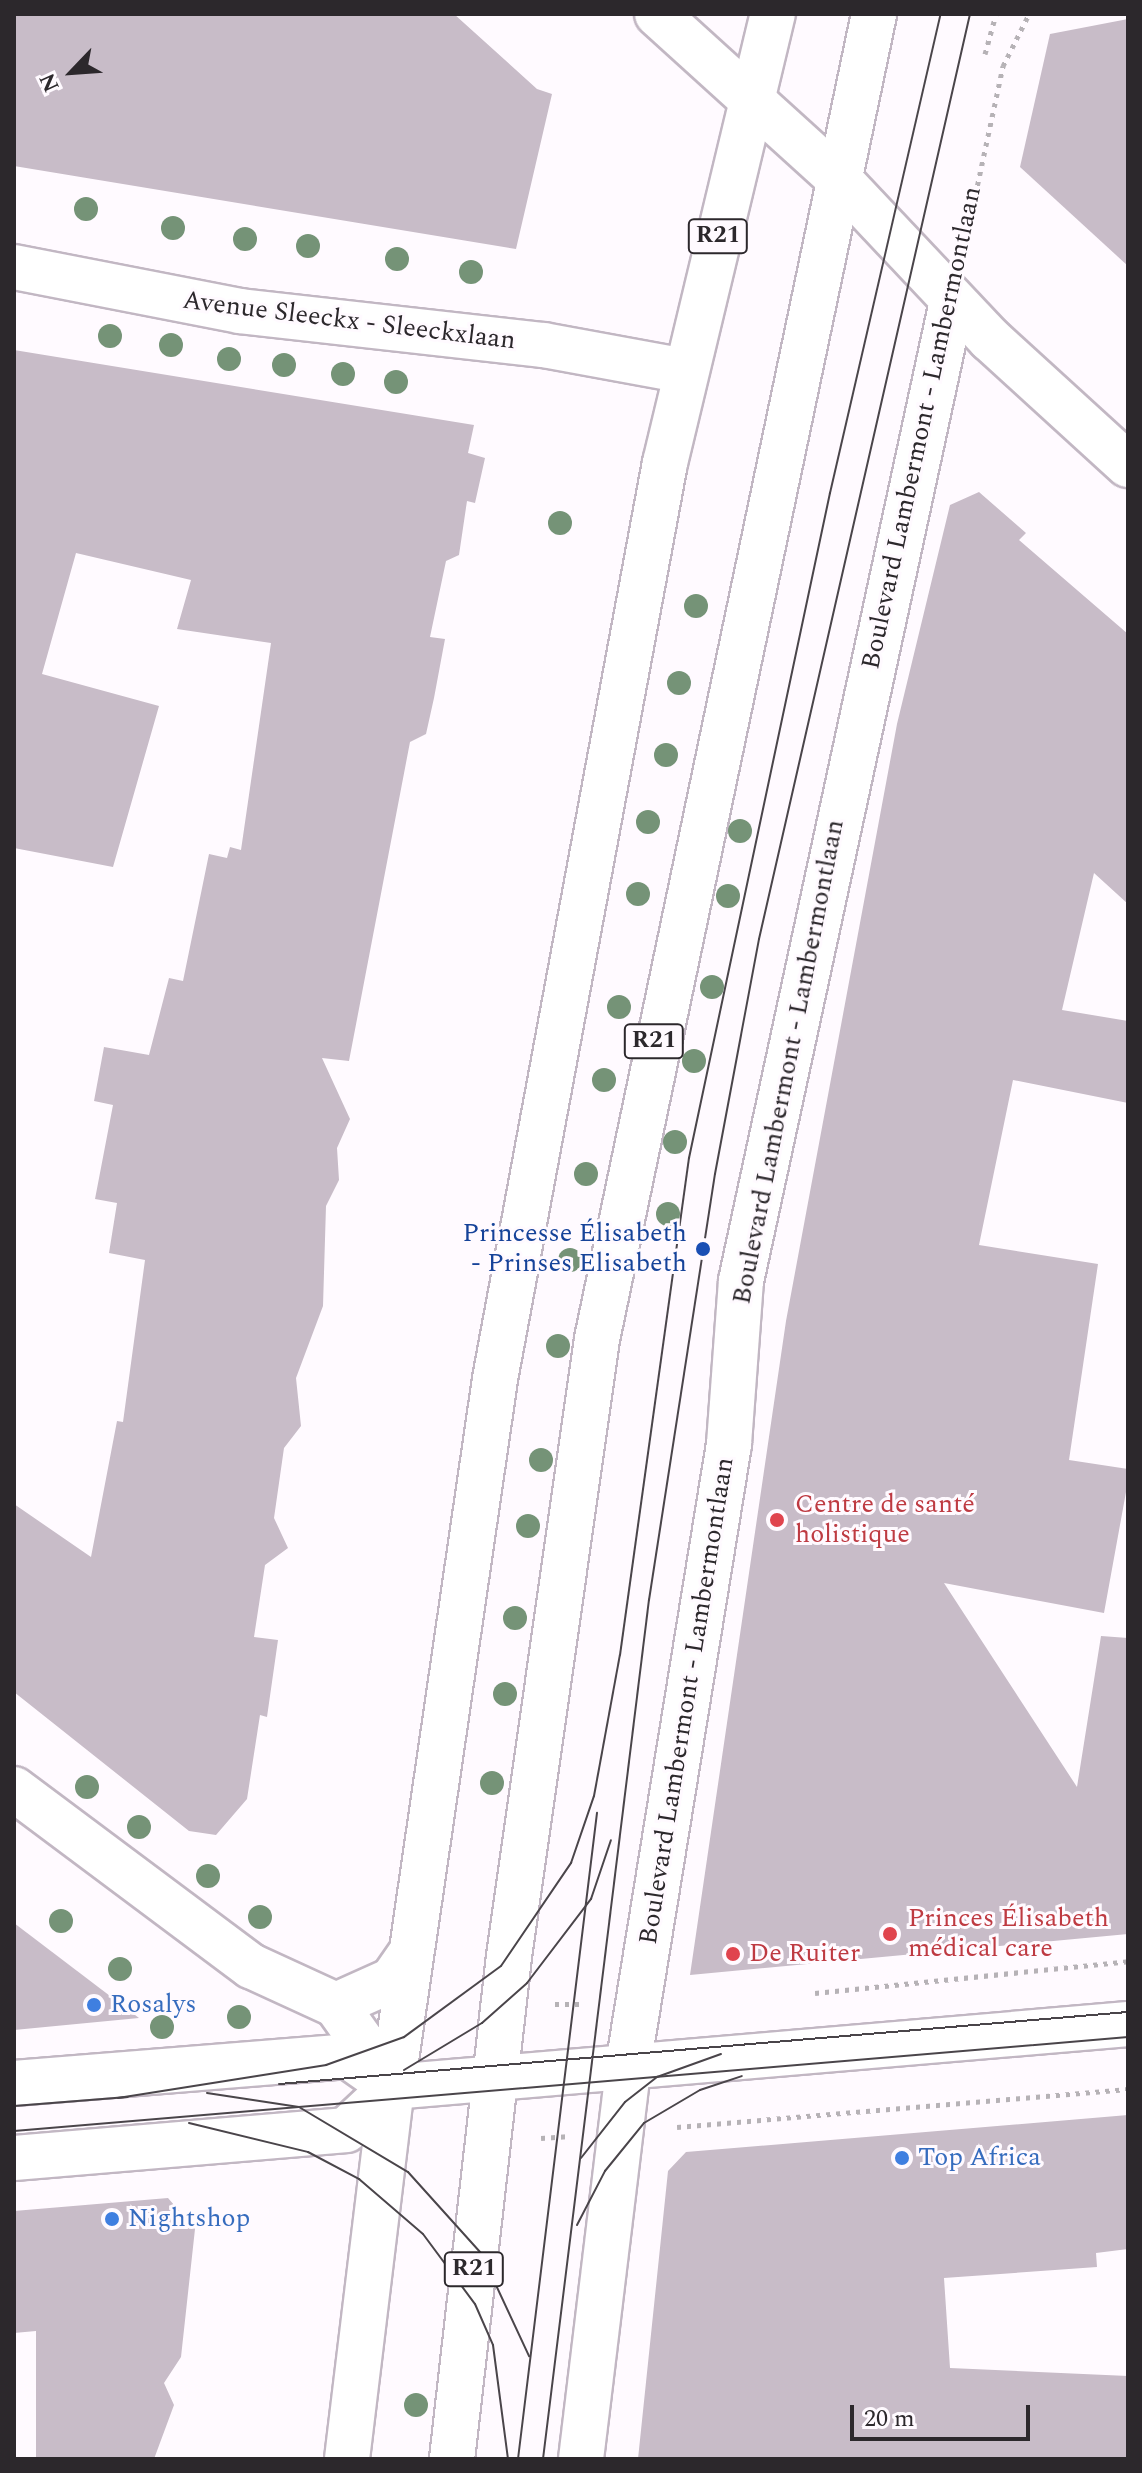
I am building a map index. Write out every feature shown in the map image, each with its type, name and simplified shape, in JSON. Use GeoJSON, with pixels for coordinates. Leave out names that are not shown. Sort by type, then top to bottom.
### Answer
{"type":"FeatureCollection","features":[{"type":"Feature","properties":{"kind":"street"},"geometry":{"type":"LineString","coordinates":[[657,14],[840,180],[952,302],[1128,465]]}},
{"type":"Feature","properties":{"kind":"street","name":"R21"},"geometry":{"type":"LineString","coordinates":[[347,2459],[392,2087],[495,1379],[685,371],[773,14]]}},
{"type":"Feature","properties":{"kind":"street","name":"R21"},"geometry":{"type":"LineString","coordinates":[[452,2459],[504,2004],[600,1324],[874,14]]}},
{"type":"Feature","properties":{"kind":"street","name":"Avenue Sleeckx - Sleeckxlaan"},"geometry":{"type":"LineString","coordinates":[[14,267],[240,311],[544,345],[685,371]]}},
{"type":"Feature","properties":{"kind":"street","name":"Boulevard Lambermont - Lambermontlaan"},"geometry":{"type":"LineString","coordinates":[[581,2459],[638,2004],[729,1444],[741,1281],[952,302]]}},
{"type":"Feature","properties":{"kind":"street"},"geometry":{"type":"LineString","coordinates":[[14,1789],[251,1966],[336,2005],[392,2087]]}},
{"type":"Feature","properties":{"kind":"street"},"geometry":{"type":"LineString","coordinates":[[336,2005],[392,1980],[411,1953]]}},
{"type":"Feature","properties":{"kind":"street"},"geometry":{"type":"LineString","coordinates":[[14,2158],[346,2130],[392,2087],[1128,2024]]}},
{"type":"Feature","properties":{"kind":"street"},"geometry":{"type":"LineString","coordinates":[[14,2083],[348,2056],[392,2087]]}},
{"type":"Feature","properties":{"kind":"path"},"geometry":{"type":"LineString","coordinates":[[985,54],[996,14]]}},
{"type":"Feature","properties":{"kind":"path","name":"Boulevard Lambermont - Lambermontlaan"},"geometry":{"type":"LineString","coordinates":[[952,302],[1003,66],[1029,14]]}},
{"type":"Feature","properties":{"kind":"path"},"geometry":{"type":"LineString","coordinates":[[809,1994],[1128,1961]]}},
{"type":"Feature","properties":{"kind":"path"},"geometry":{"type":"LineString","coordinates":[[504,2004],[638,2004]]}},
{"type":"Feature","properties":{"kind":"path"},"geometry":{"type":"LineString","coordinates":[[488,2143],[1128,2089]]}},
{"type":"Feature","properties":{"kind":"building"},"geometry":{"type":"Polygon","coordinates":[[[14,14],[454,14],[537,89],[552,94],[516,249],[14,166],[14,14]]]}},
{"type":"Feature","properties":{"kind":"building"},"geometry":{"type":"Polygon","coordinates":[[[1128,19],[1128,266],[1020,167],[1050,34],[1128,19]]]}},
{"type":"Feature","properties":{"kind":"building"},"geometry":{"type":"Polygon","coordinates":[[[14,350],[474,425],[468,453],[485,458],[475,503],[467,501],[459,555],[446,561],[430,637],[445,639],[434,698],[426,734],[410,742],[349,1061],[322,1058],[350,1119],[337,1148],[339,1180],[326,1206],[323,1306],[296,1378],[301,1426],[284,1448],[274,1518],[288,1548],[265,1565],[254,1637],[278,1640],[267,1717],[260,1715],[247,1799],[216,1835],[189,1831],[14,1692],[14,1504],[91,1557],[117,1421],[123,1422],[145,1260],[109,1253],[117,1203],[95,1199],[113,1105],[94,1101],[104,1047],[149,1055],[169,978],[183,981],[209,854],[227,858],[230,847],[241,850],[271,643],[177,629],[191,580],[76,553],[42,674],[159,706],[113,867],[14,848],[14,350]]]}},
{"type":"Feature","properties":{"kind":"building"},"geometry":{"type":"Polygon","coordinates":[[[979,492],[1026,533],[1019,540],[1128,634],[1128,904],[1094,873],[1062,1010],[1128,1021],[1128,1103],[1013,1080],[979,1245],[1098,1264],[1069,1460],[1128,1469],[1128,1481],[1104,1613],[944,1583],[1077,1787],[1101,1636],[1128,1638],[1128,1934],[690,1975],[786,1321],[897,724],[950,505],[979,492]]]}},
{"type":"Feature","properties":{"kind":"building"},"geometry":{"type":"Polygon","coordinates":[[[14,1923],[139,2018],[14,2030],[14,1923]]]}},
{"type":"Feature","properties":{"kind":"building"},"geometry":{"type":"Polygon","coordinates":[[[1128,2115],[1128,2249],[1096,2253],[1097,2267],[944,2278],[950,2368],[1128,2376],[1128,2459],[638,2459],[668,2171],[686,2152],[1128,2115]]]}},
{"type":"Feature","properties":{"kind":"building"},"geometry":{"type":"Polygon","coordinates":[[[168,2198],[195,2229],[181,2357],[164,2383],[174,2405],[154,2459],[36,2459],[36,2331],[14,2333],[14,2211],[168,2198]]]}},
{"type":"Feature","properties":{"kind":"tram line"},"geometry":{"type":"LineString","coordinates":[[118,2098],[326,2065],[404,2037],[501,1966],[571,1863],[594,1796],[620,1655],[689,1158],[830,493],[941,14]]}},
{"type":"Feature","properties":{"kind":"tram line"},"geometry":{"type":"LineString","coordinates":[[543,2459],[649,1600],[715,1174],[759,939],[970,14]]}},
{"type":"Feature","properties":{"kind":"tram line"},"geometry":{"type":"LineString","coordinates":[[518,2459],[597,1813]]}},
{"type":"Feature","properties":{"kind":"tram line"},"geometry":{"type":"LineString","coordinates":[[404,2070],[482,2023],[527,1983],[591,1899],[611,1840]]}},
{"type":"Feature","properties":{"kind":"tram line"},"geometry":{"type":"LineString","coordinates":[[279,2084],[1128,2012]]}},
{"type":"Feature","properties":{"kind":"tram line"},"geometry":{"type":"LineString","coordinates":[[14,2131],[1128,2037]]}},
{"type":"Feature","properties":{"kind":"tram line"},"geometry":{"type":"LineString","coordinates":[[581,2158],[625,2102],[657,2077],[721,2054]]}},
{"type":"Feature","properties":{"kind":"tram line"},"geometry":{"type":"LineString","coordinates":[[577,2225],[605,2171],[644,2123],[700,2090],[742,2076]]}},
{"type":"Feature","properties":{"kind":"tram line"},"geometry":{"type":"LineString","coordinates":[[207,2093],[299,2107],[408,2172],[481,2253],[529,2356]]}},
{"type":"Feature","properties":{"kind":"tram line"},"geometry":{"type":"LineString","coordinates":[[14,2106],[128,2097]]}},
{"type":"Feature","properties":{"kind":"tram line"},"geometry":{"type":"LineString","coordinates":[[189,2123],[308,2152],[359,2179],[423,2234],[475,2304],[493,2345],[508,2459]]}},
{"type":"Feature","properties":{"kind":"place","name":"Princesse Élisabeth - Prinses Elisabeth"},"geometry":{"type":"Point","coordinates":[703,1249]}},
{"type":"Feature","properties":{"kind":"place","name":"Centre de santé holistique"},"geometry":{"type":"Point","coordinates":[777,1520]}},
{"type":"Feature","properties":{"kind":"place","name":"Princes Élisabeth médical care"},"geometry":{"type":"Point","coordinates":[890,1934]}},
{"type":"Feature","properties":{"kind":"place","name":"De Ruiter"},"geometry":{"type":"Point","coordinates":[733,1954]}},
{"type":"Feature","properties":{"kind":"place","name":"Rosalys"},"geometry":{"type":"Point","coordinates":[94,2005]}},
{"type":"Feature","properties":{"kind":"place","name":"Top Africa"},"geometry":{"type":"Point","coordinates":[902,2158]}},
{"type":"Feature","properties":{"kind":"place","name":"Nightshop"},"geometry":{"type":"Point","coordinates":[112,2219]}}]}
